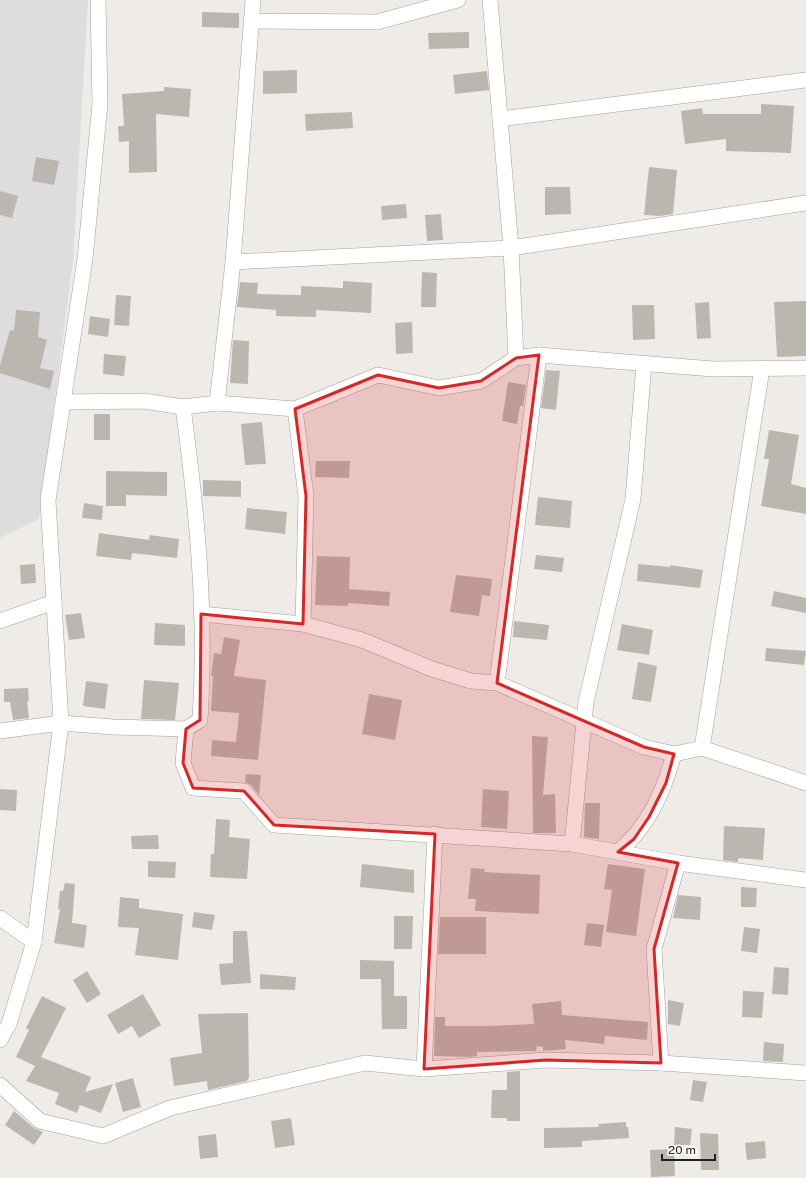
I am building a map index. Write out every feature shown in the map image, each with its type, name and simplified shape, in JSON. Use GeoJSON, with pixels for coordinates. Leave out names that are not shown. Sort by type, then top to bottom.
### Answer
{"type":"FeatureCollection","features":[{"type":"Feature","properties":{"kind":"street"},"geometry":{"type":"LineString","coordinates":[[0,1040],[10,1024],[34,942],[61,723],[48,500],[85,259],[100,104],[98,0]]}},
{"type":"Feature","properties":{"kind":"street"},"geometry":{"type":"LineString","coordinates":[[217,403],[233,262],[253,0]]}},
{"type":"Feature","properties":{"kind":"street"},"geometry":{"type":"LineString","coordinates":[[252,21],[377,22],[458,0]]}},
{"type":"Feature","properties":{"kind":"street"},"geometry":{"type":"LineString","coordinates":[[490,0],[511,248],[516,358]]}},
{"type":"Feature","properties":{"kind":"street"},"geometry":{"type":"LineString","coordinates":[[500,119],[806,80]]}},
{"type":"Feature","properties":{"kind":"street"},"geometry":{"type":"LineString","coordinates":[[233,262],[511,248],[806,203]]}},
{"type":"Feature","properties":{"kind":"street"},"geometry":{"type":"LineString","coordinates":[[64,402],[144,401],[183,407],[217,403],[295,409],[378,375],[439,388],[481,381],[516,358],[539,355],[713,369],[806,368]]}},
{"type":"Feature","properties":{"kind":"street"},"geometry":{"type":"LineString","coordinates":[[497,683],[539,355]]}},
{"type":"Feature","properties":{"kind":"street"},"geometry":{"type":"LineString","coordinates":[[572,844],[586,722],[586,702],[633,499],[644,364]]}},
{"type":"Feature","properties":{"kind":"street"},"geometry":{"type":"LineString","coordinates":[[702,748],[762,369]]}},
{"type":"Feature","properties":{"kind":"street"},"geometry":{"type":"LineString","coordinates":[[0,731],[61,723],[113,727],[186,729],[200,720],[202,687],[202,614],[194,494],[183,407]]}},
{"type":"Feature","properties":{"kind":"street"},"geometry":{"type":"LineString","coordinates":[[295,409],[306,496],[303,624]]}},
{"type":"Feature","properties":{"kind":"street"},"geometry":{"type":"LineString","coordinates":[[0,621],[54,602]]}},
{"type":"Feature","properties":{"kind":"street"},"geometry":{"type":"LineString","coordinates":[[202,614],[303,624],[362,640],[439,671],[471,681],[497,683],[644,747],[674,754],[702,748],[806,783]]}},
{"type":"Feature","properties":{"kind":"street"},"geometry":{"type":"LineString","coordinates":[[186,729],[183,763],[192,788],[244,792],[274,825],[435,834],[572,844],[678,863],[806,880]]}},
{"type":"Feature","properties":{"kind":"street"},"geometry":{"type":"LineString","coordinates":[[618,852],[634,839],[649,817],[666,783],[674,754]]}},
{"type":"Feature","properties":{"kind":"street"},"geometry":{"type":"LineString","coordinates":[[424,1069],[435,834]]}},
{"type":"Feature","properties":{"kind":"street"},"geometry":{"type":"LineString","coordinates":[[661,1063],[654,949],[678,863]]}},
{"type":"Feature","properties":{"kind":"street"},"geometry":{"type":"LineString","coordinates":[[0,918],[34,942]]}},
{"type":"Feature","properties":{"kind":"street"},"geometry":{"type":"LineString","coordinates":[[0,1085],[40,1121],[103,1136],[170,1108],[365,1063],[424,1069],[546,1060],[661,1063],[806,1073]]}},
{"type":"Feature","properties":{"kind":"highlighted area"},"geometry":{"type":"Polygon","coordinates":[[[539,355],[497,683],[644,747],[674,754],[666,783],[649,817],[634,839],[618,852],[678,863],[654,949],[661,1063],[546,1060],[424,1069],[435,834],[274,825],[244,791],[193,788],[183,763],[186,729],[200,720],[201,614],[303,624],[306,496],[295,409],[378,375],[439,388],[481,381],[516,358],[539,355]]]}},
{"type":"Feature","properties":{"kind":"shaded area"},"geometry":{"type":"Polygon","coordinates":[[[0,0],[88,0],[73,260],[39,519],[0,538],[0,0]]]}},
{"type":"Feature","properties":{"kind":"building"},"geometry":{"type":"Polygon","coordinates":[[[202,12],[239,13],[239,28],[202,27],[202,12]]]}},
{"type":"Feature","properties":{"kind":"building"},"geometry":{"type":"Polygon","coordinates":[[[469,32],[469,48],[429,49],[428,33],[469,32]]]}},
{"type":"Feature","properties":{"kind":"building"},"geometry":{"type":"Polygon","coordinates":[[[297,70],[297,93],[263,94],[263,71],[297,70]]]}},
{"type":"Feature","properties":{"kind":"building"},"geometry":{"type":"Polygon","coordinates":[[[487,71],[489,90],[455,94],[453,75],[487,71]]]}},
{"type":"Feature","properties":{"kind":"building"},"geometry":{"type":"Polygon","coordinates":[[[164,87],[191,89],[189,117],[156,114],[157,172],[129,173],[129,141],[119,142],[118,126],[124,126],[122,94],[164,91],[164,87]]]}},
{"type":"Feature","properties":{"kind":"building"},"geometry":{"type":"Polygon","coordinates":[[[761,104],[794,106],[791,153],[726,151],[726,139],[685,144],[681,111],[702,108],[703,114],[761,114],[761,104]]]}},
{"type":"Feature","properties":{"kind":"building"},"geometry":{"type":"Polygon","coordinates":[[[352,112],[353,128],[306,131],[305,114],[352,112]]]}},
{"type":"Feature","properties":{"kind":"building"},"geometry":{"type":"Polygon","coordinates":[[[36,157],[59,161],[54,185],[32,181],[36,157]]]}},
{"type":"Feature","properties":{"kind":"building"},"geometry":{"type":"Polygon","coordinates":[[[649,167],[677,170],[673,214],[660,216],[644,215],[649,167]]]}},
{"type":"Feature","properties":{"kind":"building"},"geometry":{"type":"Polygon","coordinates":[[[545,187],[570,187],[571,214],[545,215],[545,187]]]}},
{"type":"Feature","properties":{"kind":"building"},"geometry":{"type":"Polygon","coordinates":[[[0,191],[18,196],[12,218],[0,215],[0,191]]]}},
{"type":"Feature","properties":{"kind":"building"},"geometry":{"type":"Polygon","coordinates":[[[406,204],[407,218],[382,220],[381,206],[406,204]]]}},
{"type":"Feature","properties":{"kind":"building"},"geometry":{"type":"Polygon","coordinates":[[[441,214],[443,240],[427,241],[425,215],[441,214]]]}},
{"type":"Feature","properties":{"kind":"building"},"geometry":{"type":"Polygon","coordinates":[[[422,272],[437,273],[436,307],[421,307],[422,272]]]}},
{"type":"Feature","properties":{"kind":"building"},"geometry":{"type":"Polygon","coordinates":[[[343,281],[372,283],[371,313],[316,310],[316,317],[276,316],[276,310],[237,307],[240,282],[258,283],[257,294],[301,295],[301,286],[343,288],[343,281]]]}},
{"type":"Feature","properties":{"kind":"building"},"geometry":{"type":"Polygon","coordinates":[[[116,295],[131,296],[129,326],[114,325],[116,295]]]}},
{"type":"Feature","properties":{"kind":"building"},"geometry":{"type":"Polygon","coordinates":[[[806,301],[806,356],[777,357],[774,302],[806,301]]]}},
{"type":"Feature","properties":{"kind":"building"},"geometry":{"type":"Polygon","coordinates":[[[709,302],[711,338],[697,339],[695,303],[709,302]]]}},
{"type":"Feature","properties":{"kind":"building"},"geometry":{"type":"Polygon","coordinates":[[[632,305],[654,305],[655,339],[633,340],[632,305]]]}},
{"type":"Feature","properties":{"kind":"building"},"geometry":{"type":"Polygon","coordinates":[[[16,310],[40,312],[38,337],[47,340],[40,368],[54,371],[50,389],[0,373],[0,365],[10,330],[14,331],[16,310]]]}},
{"type":"Feature","properties":{"kind":"building"},"geometry":{"type":"Polygon","coordinates":[[[90,316],[110,319],[108,337],[88,334],[90,316]]]}},
{"type":"Feature","properties":{"kind":"building"},"geometry":{"type":"Polygon","coordinates":[[[412,322],[413,353],[396,354],[395,323],[412,322]]]}},
{"type":"Feature","properties":{"kind":"building"},"geometry":{"type":"Polygon","coordinates":[[[233,340],[249,341],[248,384],[230,383],[233,340]]]}},
{"type":"Feature","properties":{"kind":"building"},"geometry":{"type":"Polygon","coordinates":[[[104,354],[126,356],[124,376],[103,374],[104,354]]]}},
{"type":"Feature","properties":{"kind":"building"},"geometry":{"type":"Polygon","coordinates":[[[546,370],[560,371],[556,410],[541,408],[546,370]]]}},
{"type":"Feature","properties":{"kind":"building"},"geometry":{"type":"Polygon","coordinates":[[[508,382],[526,385],[523,406],[520,406],[517,424],[502,421],[508,382]]]}},
{"type":"Feature","properties":{"kind":"building"},"geometry":{"type":"Polygon","coordinates":[[[94,414],[110,414],[110,440],[94,440],[94,414]]]}},
{"type":"Feature","properties":{"kind":"building"},"geometry":{"type":"Polygon","coordinates":[[[262,422],[266,464],[245,465],[241,424],[262,422]]]}},
{"type":"Feature","properties":{"kind":"building"},"geometry":{"type":"Polygon","coordinates":[[[769,430],[799,435],[791,484],[806,488],[806,514],[761,506],[769,459],[764,459],[769,430]]]}},
{"type":"Feature","properties":{"kind":"building"},"geometry":{"type":"Polygon","coordinates":[[[316,461],[350,461],[349,478],[315,477],[316,461]]]}},
{"type":"Feature","properties":{"kind":"building"},"geometry":{"type":"Polygon","coordinates":[[[106,471],[167,472],[167,496],[126,495],[126,506],[106,506],[106,471]]]}},
{"type":"Feature","properties":{"kind":"building"},"geometry":{"type":"Polygon","coordinates":[[[203,480],[241,481],[241,497],[203,496],[203,480]]]}},
{"type":"Feature","properties":{"kind":"building"},"geometry":{"type":"Polygon","coordinates":[[[538,497],[572,501],[570,528],[535,525],[538,497]]]}},
{"type":"Feature","properties":{"kind":"building"},"geometry":{"type":"Polygon","coordinates":[[[84,503],[103,506],[102,520],[82,518],[84,503]]]}},
{"type":"Feature","properties":{"kind":"building"},"geometry":{"type":"Polygon","coordinates":[[[247,508],[287,512],[285,534],[245,529],[247,508]]]}},
{"type":"Feature","properties":{"kind":"building"},"geometry":{"type":"Polygon","coordinates":[[[99,533],[149,540],[150,535],[179,539],[177,558],[132,553],[131,560],[96,556],[99,533]]]}},
{"type":"Feature","properties":{"kind":"building"},"geometry":{"type":"Polygon","coordinates":[[[536,555],[564,558],[562,572],[534,569],[536,555]]]}},
{"type":"Feature","properties":{"kind":"building"},"geometry":{"type":"Polygon","coordinates":[[[317,556],[350,557],[349,589],[390,592],[389,606],[348,603],[348,606],[315,605],[317,556]]]}},
{"type":"Feature","properties":{"kind":"building"},"geometry":{"type":"Polygon","coordinates":[[[35,564],[36,583],[21,584],[20,565],[35,564]]]}},
{"type":"Feature","properties":{"kind":"building"},"geometry":{"type":"Polygon","coordinates":[[[638,564],[670,567],[670,565],[703,570],[700,588],[637,581],[638,564]]]}},
{"type":"Feature","properties":{"kind":"building"},"geometry":{"type":"Polygon","coordinates":[[[456,575],[492,579],[490,596],[482,595],[479,616],[450,612],[456,575]]]}},
{"type":"Feature","properties":{"kind":"building"},"geometry":{"type":"Polygon","coordinates":[[[774,591],[806,598],[806,613],[771,606],[774,591]]]}},
{"type":"Feature","properties":{"kind":"building"},"geometry":{"type":"Polygon","coordinates":[[[81,613],[85,638],[69,640],[65,615],[81,613]]]}},
{"type":"Feature","properties":{"kind":"building"},"geometry":{"type":"Polygon","coordinates":[[[514,621],[549,625],[547,640],[513,637],[514,621]]]}},
{"type":"Feature","properties":{"kind":"building"},"geometry":{"type":"Polygon","coordinates":[[[155,623],[185,625],[185,646],[154,645],[155,623]]]}},
{"type":"Feature","properties":{"kind":"building"},"geometry":{"type":"Polygon","coordinates":[[[622,624],[653,630],[649,655],[617,650],[622,624]]]}},
{"type":"Feature","properties":{"kind":"building"},"geometry":{"type":"Polygon","coordinates":[[[224,637],[240,640],[234,676],[266,680],[258,760],[211,756],[212,740],[236,742],[239,713],[211,711],[213,676],[211,676],[214,653],[221,654],[224,637]]]}},
{"type":"Feature","properties":{"kind":"building"},"geometry":{"type":"Polygon","coordinates":[[[766,648],[806,651],[804,665],[765,661],[766,648]]]}},
{"type":"Feature","properties":{"kind":"building"},"geometry":{"type":"Polygon","coordinates":[[[638,662],[657,666],[651,702],[632,699],[638,662]]]}},
{"type":"Feature","properties":{"kind":"building"},"geometry":{"type":"Polygon","coordinates":[[[144,680],[179,683],[175,720],[141,719],[144,680]]]}},
{"type":"Feature","properties":{"kind":"building"},"geometry":{"type":"Polygon","coordinates":[[[86,681],[108,684],[105,709],[83,706],[86,681]]]}},
{"type":"Feature","properties":{"kind":"building"},"geometry":{"type":"Polygon","coordinates":[[[28,688],[29,701],[27,701],[29,718],[13,720],[10,702],[4,702],[4,689],[28,688]]]}},
{"type":"Feature","properties":{"kind":"building"},"geometry":{"type":"Polygon","coordinates":[[[369,694],[402,700],[395,740],[362,734],[369,694]]]}},
{"type":"Feature","properties":{"kind":"building"},"geometry":{"type":"Polygon","coordinates":[[[532,736],[548,737],[543,795],[555,794],[556,833],[533,833],[532,736]]]}},
{"type":"Feature","properties":{"kind":"building"},"geometry":{"type":"Polygon","coordinates":[[[246,774],[261,775],[259,795],[251,785],[245,782],[246,774]]]}},
{"type":"Feature","properties":{"kind":"building"},"geometry":{"type":"Polygon","coordinates":[[[0,789],[17,790],[16,811],[0,810],[0,789]]]}},
{"type":"Feature","properties":{"kind":"building"},"geometry":{"type":"Polygon","coordinates":[[[483,789],[509,791],[507,829],[481,827],[483,789]]]}},
{"type":"Feature","properties":{"kind":"building"},"geometry":{"type":"Polygon","coordinates":[[[585,803],[600,803],[599,839],[584,837],[585,803]]]}},
{"type":"Feature","properties":{"kind":"building"},"geometry":{"type":"Polygon","coordinates":[[[216,819],[230,820],[229,837],[250,839],[247,879],[210,877],[211,854],[214,854],[216,819]]]}},
{"type":"Feature","properties":{"kind":"building"},"geometry":{"type":"Polygon","coordinates":[[[724,826],[765,828],[763,860],[738,858],[738,862],[723,860],[724,826]]]}},
{"type":"Feature","properties":{"kind":"building"},"geometry":{"type":"Polygon","coordinates":[[[158,835],[159,849],[132,849],[131,836],[158,835]]]}},
{"type":"Feature","properties":{"kind":"building"},"geometry":{"type":"Polygon","coordinates":[[[148,861],[176,862],[175,878],[148,877],[148,861]]]}},
{"type":"Feature","properties":{"kind":"building"},"geometry":{"type":"Polygon","coordinates":[[[362,864],[414,870],[414,893],[360,887],[362,864]]]}},
{"type":"Feature","properties":{"kind":"building"},"geometry":{"type":"Polygon","coordinates":[[[608,864],[645,869],[636,936],[606,932],[612,890],[604,889],[608,864]]]}},
{"type":"Feature","properties":{"kind":"building"},"geometry":{"type":"Polygon","coordinates":[[[471,868],[485,869],[484,872],[540,875],[539,914],[475,911],[476,899],[468,899],[471,868]]]}},
{"type":"Feature","properties":{"kind":"building"},"geometry":{"type":"Polygon","coordinates":[[[65,883],[75,884],[72,923],[87,925],[84,948],[54,943],[60,909],[58,909],[60,891],[63,891],[65,883]]]}},
{"type":"Feature","properties":{"kind":"building"},"geometry":{"type":"Polygon","coordinates":[[[741,887],[757,888],[756,907],[741,907],[741,887]]]}},
{"type":"Feature","properties":{"kind":"building"},"geometry":{"type":"Polygon","coordinates":[[[678,895],[701,897],[700,920],[673,918],[678,895]]]}},
{"type":"Feature","properties":{"kind":"building"},"geometry":{"type":"Polygon","coordinates":[[[120,897],[139,899],[139,908],[183,914],[178,960],[135,955],[139,928],[118,927],[120,897]]]}},
{"type":"Feature","properties":{"kind":"building"},"geometry":{"type":"Polygon","coordinates":[[[194,912],[215,915],[212,930],[192,927],[194,912]]]}},
{"type":"Feature","properties":{"kind":"building"},"geometry":{"type":"Polygon","coordinates":[[[394,916],[413,916],[412,949],[394,949],[394,916]]]}},
{"type":"Feature","properties":{"kind":"building"},"geometry":{"type":"Polygon","coordinates":[[[440,917],[486,917],[486,954],[438,954],[440,917]]]}},
{"type":"Feature","properties":{"kind":"building"},"geometry":{"type":"Polygon","coordinates":[[[587,923],[604,925],[601,947],[584,945],[587,923]]]}},
{"type":"Feature","properties":{"kind":"building"},"geometry":{"type":"Polygon","coordinates":[[[744,927],[760,929],[757,953],[741,951],[744,927]]]}},
{"type":"Feature","properties":{"kind":"building"},"geometry":{"type":"Polygon","coordinates":[[[233,931],[247,931],[251,983],[221,985],[219,964],[233,963],[233,931]]]}},
{"type":"Feature","properties":{"kind":"building"},"geometry":{"type":"Polygon","coordinates":[[[360,960],[394,961],[394,996],[407,996],[407,1029],[382,1029],[381,979],[360,979],[360,960]]]}},
{"type":"Feature","properties":{"kind":"building"},"geometry":{"type":"Polygon","coordinates":[[[774,967],[789,968],[788,995],[772,994],[774,967]]]}},
{"type":"Feature","properties":{"kind":"building"},"geometry":{"type":"Polygon","coordinates":[[[87,971],[101,994],[87,1003],[73,980],[87,971]]]}},
{"type":"Feature","properties":{"kind":"building"},"geometry":{"type":"Polygon","coordinates":[[[260,974],[296,977],[295,990],[260,989],[260,974]]]}},
{"type":"Feature","properties":{"kind":"building"},"geometry":{"type":"Polygon","coordinates":[[[743,991],[764,992],[762,1018],[742,1017],[743,991]]]}},
{"type":"Feature","properties":{"kind":"building"},"geometry":{"type":"Polygon","coordinates":[[[143,994],[161,1025],[139,1038],[132,1026],[118,1034],[107,1015],[143,994]]]}},
{"type":"Feature","properties":{"kind":"building"},"geometry":{"type":"Polygon","coordinates":[[[42,996],[66,1008],[41,1057],[91,1077],[85,1092],[113,1084],[101,1113],[80,1105],[77,1113],[55,1104],[59,1093],[26,1081],[35,1066],[16,1057],[29,1030],[26,1028],[42,996]]]}},
{"type":"Feature","properties":{"kind":"building"},"geometry":{"type":"Polygon","coordinates":[[[668,1000],[684,1003],[680,1026],[668,1024],[668,1000]]]}},
{"type":"Feature","properties":{"kind":"building"},"geometry":{"type":"Polygon","coordinates":[[[561,1001],[562,1015],[648,1022],[647,1040],[605,1036],[604,1044],[565,1040],[566,1049],[543,1051],[543,1047],[537,1046],[536,1051],[477,1052],[477,1056],[469,1057],[434,1056],[435,1017],[445,1017],[445,1026],[534,1024],[532,1004],[561,1001]]]}},
{"type":"Feature","properties":{"kind":"building"},"geometry":{"type":"Polygon","coordinates":[[[248,1013],[249,1078],[247,1081],[208,1090],[207,1081],[174,1086],[170,1058],[202,1053],[198,1014],[248,1013]]]}},
{"type":"Feature","properties":{"kind":"building"},"geometry":{"type":"Polygon","coordinates":[[[764,1042],[784,1044],[783,1062],[763,1061],[764,1042]]]}},
{"type":"Feature","properties":{"kind":"building"},"geometry":{"type":"Polygon","coordinates":[[[520,1071],[520,1121],[507,1121],[507,1118],[491,1118],[492,1090],[507,1090],[507,1072],[520,1071]]]}},
{"type":"Feature","properties":{"kind":"building"},"geometry":{"type":"Polygon","coordinates":[[[133,1078],[141,1107],[123,1112],[115,1083],[133,1078]]]}},
{"type":"Feature","properties":{"kind":"building"},"geometry":{"type":"Polygon","coordinates":[[[693,1080],[707,1082],[703,1102],[690,1100],[693,1080]]]}},
{"type":"Feature","properties":{"kind":"building"},"geometry":{"type":"Polygon","coordinates":[[[14,1111],[34,1128],[43,1132],[34,1145],[5,1125],[14,1111]]]}},
{"type":"Feature","properties":{"kind":"building"},"geometry":{"type":"Polygon","coordinates":[[[291,1118],[295,1145],[275,1148],[271,1121],[291,1118]]]}},
{"type":"Feature","properties":{"kind":"building"},"geometry":{"type":"Polygon","coordinates":[[[626,1122],[629,1138],[582,1141],[582,1147],[544,1148],[544,1128],[599,1127],[598,1124],[626,1122]]]}},
{"type":"Feature","properties":{"kind":"building"},"geometry":{"type":"Polygon","coordinates":[[[675,1127],[692,1129],[690,1145],[674,1145],[675,1127]]]}},
{"type":"Feature","properties":{"kind":"building"},"geometry":{"type":"Polygon","coordinates":[[[700,1133],[718,1134],[719,1170],[701,1170],[700,1133]]]}},
{"type":"Feature","properties":{"kind":"building"},"geometry":{"type":"Polygon","coordinates":[[[216,1134],[218,1157],[200,1159],[198,1136],[216,1134]]]}},
{"type":"Feature","properties":{"kind":"building"},"geometry":{"type":"Polygon","coordinates":[[[765,1141],[766,1158],[747,1160],[745,1143],[765,1141]]]}},
{"type":"Feature","properties":{"kind":"building"},"geometry":{"type":"Polygon","coordinates":[[[674,1149],[675,1176],[651,1177],[650,1150],[674,1149]]]}}]}
